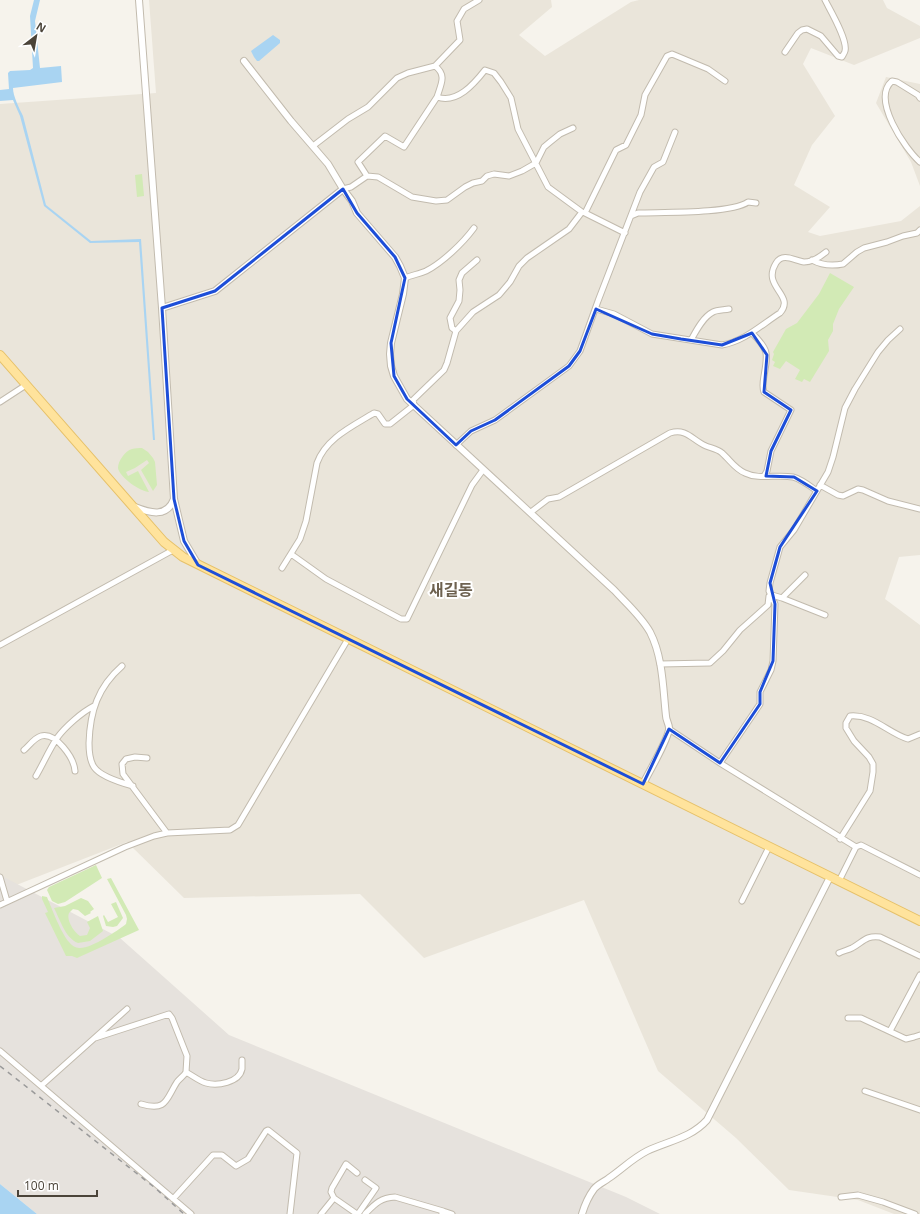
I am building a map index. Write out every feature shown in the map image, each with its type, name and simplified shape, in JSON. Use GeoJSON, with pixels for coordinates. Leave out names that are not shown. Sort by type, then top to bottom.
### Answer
{"type":"FeatureCollection","features":[{"type":"Feature","properties":{"kind":"main road"},"geometry":{"type":"LineString","coordinates":[[0,355],[133,507],[173,550],[183,557],[920,921]]}},
{"type":"Feature","properties":{"kind":"street"},"geometry":{"type":"LineString","coordinates":[[139,0],[162,308],[174,499],[178,522],[184,540],[198,565]]}},
{"type":"Feature","properties":{"kind":"street"},"geometry":{"type":"LineString","coordinates":[[313,146],[348,119],[368,107],[397,78],[408,73],[435,66],[460,40],[457,22],[464,10],[480,0]]}},
{"type":"Feature","properties":{"kind":"street"},"geometry":{"type":"LineString","coordinates":[[786,52],[798,33],[807,29],[821,36],[838,56],[842,57],[845,52],[845,46],[838,25],[825,0]]}},
{"type":"Feature","properties":{"kind":"street"},"geometry":{"type":"LineString","coordinates":[[414,405],[413,400],[444,370],[456,331],[473,312],[499,295],[510,282],[519,266],[526,258],[570,229],[583,212],[616,150],[626,145],[641,115],[645,95],[667,56],[672,54],[708,69],[725,81]]}},
{"type":"Feature","properties":{"kind":"street"},"geometry":{"type":"LineString","coordinates":[[244,61],[290,120],[328,164],[352,201],[357,213],[395,257],[405,278],[403,294],[391,343],[391,366],[404,394],[483,470],[531,512],[634,611],[650,632],[664,683],[666,718],[669,729],[643,784]]}},
{"type":"Feature","properties":{"kind":"street"},"geometry":{"type":"LineString","coordinates":[[367,176],[358,162],[385,136],[404,147],[437,97],[443,77],[440,70],[435,66]]}},
{"type":"Feature","properties":{"kind":"street"},"geometry":{"type":"LineString","coordinates":[[437,97],[444,99],[451,98],[464,92],[485,70],[494,73],[510,98],[518,129],[548,187],[583,212],[625,233]]}},
{"type":"Feature","properties":{"kind":"street"},"geometry":{"type":"LineString","coordinates":[[920,98],[918,95],[897,82],[892,82],[889,84],[885,96],[893,125],[914,157],[920,162]]}},
{"type":"Feature","properties":{"kind":"street"},"geometry":{"type":"LineString","coordinates":[[162,308],[215,291],[343,189],[350,187],[367,176],[378,178],[412,197],[436,201],[447,200],[473,182],[482,181],[487,176],[494,174],[509,176],[536,163],[544,147],[560,134],[573,128]]}},
{"type":"Feature","properties":{"kind":"street"},"geometry":{"type":"LineString","coordinates":[[456,444],[471,431],[496,420],[570,366],[580,351],[640,192],[654,167],[663,162],[675,132]]}},
{"type":"Feature","properties":{"kind":"street"},"geometry":{"type":"LineString","coordinates":[[631,216],[638,212],[712,210],[730,208],[748,202],[756,203]]}},
{"type":"Feature","properties":{"kind":"street"},"geometry":{"type":"LineString","coordinates":[[405,278],[425,272],[432,268],[458,247],[474,228]]}},
{"type":"Feature","properties":{"kind":"street"},"geometry":{"type":"LineString","coordinates":[[812,260],[818,263],[843,264],[864,248],[917,233],[920,230]]}},
{"type":"Feature","properties":{"kind":"street"},"geometry":{"type":"LineString","coordinates":[[596,309],[614,314],[652,334],[722,345],[731,343],[752,333],[784,309],[786,303],[785,299],[775,286],[772,277],[773,270],[778,261],[783,258],[790,257],[804,262],[818,258],[826,252]]}},
{"type":"Feature","properties":{"kind":"street"},"geometry":{"type":"LineString","coordinates":[[456,331],[452,328],[450,318],[459,301],[459,280],[462,273],[478,260]]}},
{"type":"Feature","properties":{"kind":"street"},"geometry":{"type":"LineString","coordinates":[[691,340],[707,316],[713,312],[729,309]]}},
{"type":"Feature","properties":{"kind":"street"},"geometry":{"type":"LineString","coordinates":[[720,763],[760,704],[760,692],[771,670],[774,604],[772,595],[769,591],[780,547],[794,530],[831,465],[845,408],[855,389],[878,352],[900,329]]}},
{"type":"Feature","properties":{"kind":"street"},"geometry":{"type":"LineString","coordinates":[[752,333],[761,342],[767,355],[762,387],[764,392],[791,410],[771,451],[767,471],[764,476]]}},
{"type":"Feature","properties":{"kind":"street"},"geometry":{"type":"LineString","coordinates":[[0,402],[26,385]]}},
{"type":"Feature","properties":{"kind":"street"},"geometry":{"type":"LineString","coordinates":[[282,568],[300,539],[306,521],[317,463],[320,455],[328,444],[337,436],[374,413],[378,414],[385,424],[390,424],[414,405]]}},
{"type":"Feature","properties":{"kind":"street"},"geometry":{"type":"LineString","coordinates":[[531,512],[548,499],[559,497],[670,433],[677,431],[693,437],[704,445],[718,450],[736,468],[746,474],[758,477],[794,477],[817,491]]}},
{"type":"Feature","properties":{"kind":"street"},"geometry":{"type":"LineString","coordinates":[[291,554],[326,579],[401,619],[407,619],[472,485],[483,470]]}},
{"type":"Feature","properties":{"kind":"street"},"geometry":{"type":"LineString","coordinates":[[820,485],[838,495],[843,496],[858,489],[888,501],[920,509]]}},
{"type":"Feature","properties":{"kind":"street"},"geometry":{"type":"LineString","coordinates":[[133,507],[149,512],[161,512],[167,510],[174,499]]}},
{"type":"Feature","properties":{"kind":"street"},"geometry":{"type":"LineString","coordinates":[[0,645],[173,550]]}},
{"type":"Feature","properties":{"kind":"street"},"geometry":{"type":"LineString","coordinates":[[782,598],[806,575]]}},
{"type":"Feature","properties":{"kind":"street"},"geometry":{"type":"LineString","coordinates":[[660,664],[710,663],[723,651],[740,630],[768,605],[769,596],[772,595]]}},
{"type":"Feature","properties":{"kind":"street"},"geometry":{"type":"LineString","coordinates":[[772,595],[825,615]]}},
{"type":"Feature","properties":{"kind":"street"},"geometry":{"type":"LineString","coordinates":[[0,904],[125,847],[167,833],[230,830],[238,825],[348,638]]}},
{"type":"Feature","properties":{"kind":"street"},"geometry":{"type":"LineString","coordinates":[[122,666],[108,681],[94,706],[90,729],[90,749],[92,763],[98,771],[133,786]]}},
{"type":"Feature","properties":{"kind":"street"},"geometry":{"type":"LineString","coordinates":[[36,776],[56,740],[69,725],[89,708],[94,706]]}},
{"type":"Feature","properties":{"kind":"street"},"geometry":{"type":"LineString","coordinates":[[840,839],[870,791],[873,772],[873,764],[869,757],[854,741],[846,728],[847,718],[858,715],[886,726],[902,737],[908,739],[920,734]]}},
{"type":"Feature","properties":{"kind":"street"},"geometry":{"type":"LineString","coordinates":[[669,729],[840,839],[856,847],[861,846],[920,875]]}},
{"type":"Feature","properties":{"kind":"street"},"geometry":{"type":"LineString","coordinates":[[24,750],[38,737],[49,736],[56,740],[65,749],[73,762],[75,771]]}},
{"type":"Feature","properties":{"kind":"street"},"geometry":{"type":"LineString","coordinates":[[147,758],[135,757],[126,759],[122,764],[123,774],[167,833]]}},
{"type":"Feature","properties":{"kind":"street"},"geometry":{"type":"LineString","coordinates":[[742,901],[769,847]]}},
{"type":"Feature","properties":{"kind":"street"},"geometry":{"type":"LineString","coordinates":[[839,881],[856,847]]}},
{"type":"Feature","properties":{"kind":"street"},"geometry":{"type":"LineString","coordinates":[[0,877],[7,901]]}},
{"type":"Feature","properties":{"kind":"street"},"geometry":{"type":"LineString","coordinates":[[582,1214],[587,1199],[596,1187],[609,1179],[626,1164],[647,1151],[687,1135],[699,1128],[707,1120],[830,877]]}},
{"type":"Feature","properties":{"kind":"street"},"geometry":{"type":"LineString","coordinates":[[839,953],[852,948],[864,939],[873,936],[880,937],[920,956]]}},
{"type":"Feature","properties":{"kind":"street"},"geometry":{"type":"LineString","coordinates":[[890,1031],[920,975]]}},
{"type":"Feature","properties":{"kind":"street"},"geometry":{"type":"LineString","coordinates":[[42,1085],[127,1009]]}},
{"type":"Feature","properties":{"kind":"street"},"geometry":{"type":"LineString","coordinates":[[95,1038],[169,1014],[172,1018],[187,1056],[186,1072],[178,1081],[165,1102],[158,1106],[140,1104]]}},
{"type":"Feature","properties":{"kind":"street"},"geometry":{"type":"LineString","coordinates":[[848,1018],[861,1018],[906,1039],[914,1038],[920,1035]]}},
{"type":"Feature","properties":{"kind":"street"},"geometry":{"type":"LineString","coordinates":[[0,1051],[42,1085],[191,1214]]}},
{"type":"Feature","properties":{"kind":"street"},"geometry":{"type":"LineString","coordinates":[[186,1072],[200,1080],[212,1084],[229,1082],[239,1076],[242,1070],[242,1060]]}},
{"type":"Feature","properties":{"kind":"street"},"geometry":{"type":"LineString","coordinates":[[866,1091],[920,1110]]}},
{"type":"Feature","properties":{"kind":"street"},"geometry":{"type":"LineString","coordinates":[[173,1199],[213,1154],[222,1155],[236,1166],[248,1159],[268,1130],[297,1153],[290,1214]]}},
{"type":"Feature","properties":{"kind":"street"},"geometry":{"type":"LineString","coordinates":[[357,1173],[346,1164],[331,1192],[334,1198],[358,1214],[376,1188],[365,1180]]}},
{"type":"Feature","properties":{"kind":"street"},"geometry":{"type":"LineString","coordinates":[[841,1197],[858,1195],[883,1202],[915,1214]]}},
{"type":"Feature","properties":{"kind":"street"},"geometry":{"type":"LineString","coordinates":[[365,1214],[382,1199],[388,1197],[395,1197],[442,1213],[452,1214]]}},
{"type":"Feature","properties":{"kind":"street"},"geometry":{"type":"LineString","coordinates":[[321,1214],[334,1198]]}},
{"type":"Feature","properties":{"kind":"highlighted area"},"geometry":{"type":"Polygon","coordinates":[[[343,189],[357,213],[395,257],[405,278],[391,343],[394,376],[407,399],[456,445],[471,431],[495,420],[569,366],[580,351],[596,309],[652,334],[681,339],[722,345],[752,333],[767,355],[764,392],[791,410],[771,451],[766,476],[794,477],[817,491],[780,547],[770,583],[775,604],[773,661],[760,692],[760,704],[720,763],[669,729],[643,784],[198,565],[184,541],[174,499],[162,308],[215,291],[343,189]]]}},
{"type":"Feature","properties":{"kind":"shaded area"},"geometry":{"type":"Polygon","coordinates":[[[149,0],[551,0],[552,7],[519,35],[545,56],[631,2],[639,0],[883,0],[887,8],[920,26],[920,38],[854,65],[811,48],[803,64],[835,116],[812,145],[794,185],[830,207],[808,232],[820,236],[901,221],[920,206],[920,555],[899,557],[885,599],[920,625],[920,1214],[894,1214],[858,1200],[789,1190],[736,1138],[658,1071],[584,900],[424,958],[360,894],[184,898],[127,842],[6,889],[0,883],[0,104],[156,93],[149,0]]]}},
{"type":"Feature","properties":{"kind":"shaded area"},"geometry":{"type":"Polygon","coordinates":[[[886,77],[920,84],[920,186],[911,162],[876,103],[886,77]]]}},
{"type":"Feature","properties":{"kind":"shaded area"},"geometry":{"type":"Polygon","coordinates":[[[0,875],[120,938],[229,1035],[626,1197],[660,1214],[37,1214],[0,1184],[0,875]]]}},
{"type":"Feature","properties":{"kind":"green space"},"geometry":{"type":"Polygon","coordinates":[[[142,174],[144,196],[137,197],[135,175],[142,174]]]}},
{"type":"Feature","properties":{"kind":"green space"},"geometry":{"type":"Polygon","coordinates":[[[830,273],[854,287],[839,309],[833,324],[833,331],[828,340],[829,351],[810,382],[804,379],[802,382],[795,379],[800,370],[786,361],[780,369],[773,366],[775,362],[772,360],[774,354],[773,352],[786,329],[797,323],[819,294],[830,273]]]}},
{"type":"Feature","properties":{"kind":"green space"},"geometry":{"type":"Polygon","coordinates":[[[142,448],[148,452],[155,462],[157,485],[153,491],[141,470],[149,463],[147,460],[126,472],[128,476],[138,471],[149,492],[141,490],[126,480],[119,472],[118,468],[124,454],[129,450],[142,448]]]}},
{"type":"Feature","properties":{"kind":"green space"},"geometry":{"type":"Polygon","coordinates":[[[96,865],[102,878],[65,902],[58,904],[52,901],[47,890],[49,887],[96,865]]]}},
{"type":"Feature","properties":{"kind":"green space"},"geometry":{"type":"Polygon","coordinates":[[[111,878],[139,930],[77,958],[66,956],[45,913],[48,912],[42,896],[47,897],[60,927],[70,943],[76,947],[84,948],[104,939],[126,924],[126,915],[107,879],[111,878]]]}},
{"type":"Feature","properties":{"kind":"green space"},"geometry":{"type":"Polygon","coordinates":[[[81,898],[88,901],[94,909],[90,912],[91,913],[85,916],[78,910],[73,909],[69,913],[68,916],[75,932],[80,936],[87,935],[90,928],[87,922],[98,916],[103,931],[90,941],[78,943],[73,941],[66,933],[54,908],[65,906],[81,898]]]}},
{"type":"Feature","properties":{"kind":"green space"},"geometry":{"type":"Polygon","coordinates":[[[116,902],[123,918],[117,926],[106,926],[104,915],[108,922],[118,917],[111,904],[116,902]]]}},
{"type":"Feature","properties":{"kind":"water"},"geometry":{"type":"Polygon","coordinates":[[[34,0],[40,0],[35,21],[40,68],[61,66],[62,82],[13,88],[14,95],[23,116],[46,205],[91,241],[141,239],[155,440],[153,440],[139,242],[90,243],[44,206],[20,116],[13,100],[0,101],[0,90],[9,89],[8,73],[10,71],[30,70],[33,68],[30,16],[34,0]]]}},
{"type":"Feature","properties":{"kind":"water"},"geometry":{"type":"Polygon","coordinates":[[[273,35],[280,40],[280,43],[259,61],[257,61],[251,51],[273,35]]]}},
{"type":"Feature","properties":{"kind":"water"},"geometry":{"type":"Polygon","coordinates":[[[0,1184],[37,1214],[0,1214],[0,1184]]]}},
{"type":"Feature","properties":{"kind":"railway"},"geometry":{"type":"LineString","coordinates":[[0,1066],[154,1187],[184,1214]]}},
{"type":"Feature","properties":{"kind":"district","name":"새길동"},"geometry":{"type":"Point","coordinates":[451,590]}}]}
